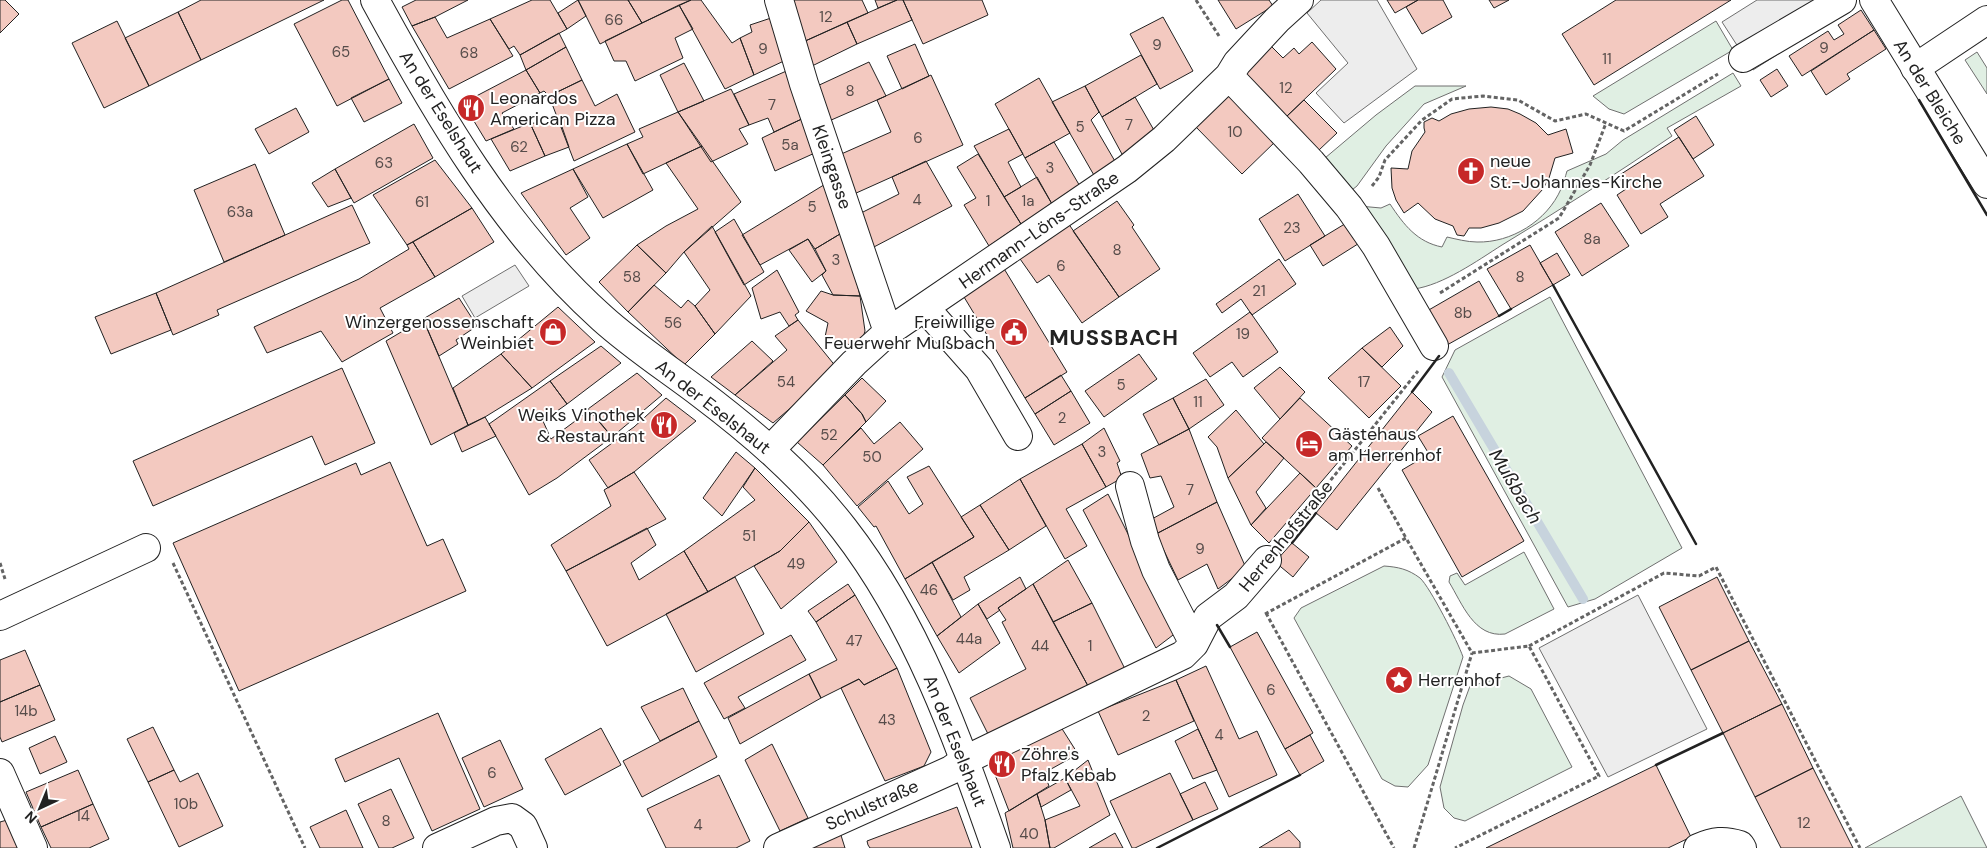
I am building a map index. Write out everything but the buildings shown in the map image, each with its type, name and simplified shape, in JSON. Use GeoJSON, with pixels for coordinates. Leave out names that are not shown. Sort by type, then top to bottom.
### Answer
{"type":"FeatureCollection","features":[{"type":"Feature","properties":{"kind":"street","name":"An der Eselshaut"},"geometry":{"type":"LineString","coordinates":[[375,0],[420,82],[458,143],[530,244],[560,277],[602,318],[651,358],[699,392],[770,450],[813,491],[845,530],[880,578],[901,616],[942,702],[996,848]]}},
{"type":"Feature","properties":{"kind":"street","name":"Kleingasse"},"geometry":{"type":"LineString","coordinates":[[779,0],[804,84],[888,332]]}},
{"type":"Feature","properties":{"kind":"street","name":"Hermann-Löns-Straße"},"geometry":{"type":"LineString","coordinates":[[770,450],[854,363],[888,332],[1127,169],[1164,139],[1233,70],[1277,20],[1299,0]]}},
{"type":"Feature","properties":{"kind":"street"},"geometry":{"type":"LineString","coordinates":[[1743,58],[1842,0]]}},
{"type":"Feature","properties":{"kind":"street","name":"An der Bleiche"},"geometry":{"type":"LineString","coordinates":[[1874,0],[1987,184]]}},
{"type":"Feature","properties":{"kind":"street"},"geometry":{"type":"LineString","coordinates":[[1915,68],[1987,20]]}},
{"type":"Feature","properties":{"kind":"street"},"geometry":{"type":"LineString","coordinates":[[1233,70],[1349,207],[1376,246],[1434,346]]}},
{"type":"Feature","properties":{"kind":"street"},"geometry":{"type":"LineString","coordinates":[[925,308],[979,369],[1018,436]]}},
{"type":"Feature","properties":{"kind":"street"},"geometry":{"type":"LineString","coordinates":[[1130,486],[1145,541],[1156,570],[1194,644]]}},
{"type":"Feature","properties":{"kind":"street"},"geometry":{"type":"LineString","coordinates":[[0,616],[146,548]]}},
{"type":"Feature","properties":{"kind":"street","name":"Herrenhofstraße"},"geometry":{"type":"LineString","coordinates":[[965,760],[1183,654],[1194,644],[1208,617],[1236,596],[1267,560]]}},
{"type":"Feature","properties":{"kind":"street","name":"Schulstraße"},"geometry":{"type":"LineString","coordinates":[[778,848],[952,770],[965,760]]}},
{"type":"Feature","properties":{"kind":"street"},"geometry":{"type":"LineString","coordinates":[[0,773],[34,848]]}},
{"type":"Feature","properties":{"kind":"street"},"geometry":{"type":"LineString","coordinates":[[437,848],[496,821],[512,818],[523,826],[533,848]]}},
{"type":"Feature","properties":{"kind":"street"},"geometry":{"type":"LineString","coordinates":[[1698,848],[1712,842],[1726,841],[1740,845],[1742,848]]}},
{"type":"Feature","properties":{"kind":"path"},"geometry":{"type":"LineString","coordinates":[[1196,0],[1233,70]]}},
{"type":"Feature","properties":{"kind":"path"},"geometry":{"type":"LineString","coordinates":[[1349,207],[1362,198],[1379,177],[1385,160],[1422,120],[1452,99],[1483,96],[1518,100],[1555,121],[1586,114],[1624,132],[1743,58]]}},
{"type":"Feature","properties":{"kind":"path"},"geometry":{"type":"LineString","coordinates":[[1414,309],[1559,218],[1590,165],[1606,123]]}},
{"type":"Feature","properties":{"kind":"path","name":"Herrenhofstraße"},"geometry":{"type":"LineString","coordinates":[[1267,560],[1412,380],[1434,346]]}},
{"type":"Feature","properties":{"kind":"path"},"geometry":{"type":"LineString","coordinates":[[1378,488],[1472,653],[1414,848]]}},
{"type":"Feature","properties":{"kind":"path"},"geometry":{"type":"LineString","coordinates":[[1257,617],[1406,538]]}},
{"type":"Feature","properties":{"kind":"path"},"geometry":{"type":"LineString","coordinates":[[172,561],[305,848]]}},
{"type":"Feature","properties":{"kind":"path"},"geometry":{"type":"LineString","coordinates":[[1472,653],[1529,646],[1664,573],[1699,576],[1716,567],[1860,848]]}},
{"type":"Feature","properties":{"kind":"path"},"geometry":{"type":"LineString","coordinates":[[1266,613],[1394,848]]}},
{"type":"Feature","properties":{"kind":"path"},"geometry":{"type":"LineString","coordinates":[[1455,848],[1599,776],[1529,646]]}},
{"type":"Feature","properties":{"kind":"green space"},"geometry":{"type":"Polygon","coordinates":[[[1716,21],[1733,50],[1624,114],[1609,109],[1593,96],[1716,21]]]}},
{"type":"Feature","properties":{"kind":"green space"},"geometry":{"type":"Polygon","coordinates":[[[1977,52],[1987,68],[1987,94],[1965,60],[1977,52]]]}},
{"type":"Feature","properties":{"kind":"green space"},"geometry":{"type":"Polygon","coordinates":[[[1733,73],[1741,86],[1667,128],[1672,136],[1588,192],[1471,265],[1448,278],[1425,287],[1414,289],[1359,206],[1381,208],[1390,204],[1412,232],[1433,245],[1442,247],[1447,237],[1477,242],[1502,239],[1526,228],[1547,211],[1562,187],[1567,171],[1606,154],[1623,140],[1733,73]]]}},
{"type":"Feature","properties":{"kind":"green space"},"geometry":{"type":"Polygon","coordinates":[[[1415,86],[1466,86],[1424,104],[1386,146],[1357,186],[1348,193],[1325,158],[1376,115],[1415,86]]]}},
{"type":"Feature","properties":{"kind":"green space"},"geometry":{"type":"Polygon","coordinates":[[[1550,297],[1682,548],[1595,599],[1568,607],[1442,377],[1455,350],[1550,297]]]}},
{"type":"Feature","properties":{"kind":"green space"},"geometry":{"type":"Polygon","coordinates":[[[1524,552],[1554,609],[1505,634],[1494,634],[1485,631],[1477,625],[1464,609],[1449,582],[1450,576],[1457,573],[1465,585],[1524,552]]]}},
{"type":"Feature","properties":{"kind":"green space"},"geometry":{"type":"Polygon","coordinates":[[[1384,566],[1411,572],[1425,583],[1456,640],[1463,657],[1428,765],[1408,787],[1395,786],[1382,779],[1294,618],[1301,608],[1384,566]]]}},
{"type":"Feature","properties":{"kind":"green space"},"geometry":{"type":"Polygon","coordinates":[[[1509,676],[1531,689],[1572,767],[1465,821],[1454,818],[1444,808],[1440,787],[1470,686],[1509,676]]]}},
{"type":"Feature","properties":{"kind":"green space"},"geometry":{"type":"Polygon","coordinates":[[[1961,796],[1987,848],[1865,848],[1961,796]]]}},
{"type":"Feature","properties":{"kind":"shaded area"},"geometry":{"type":"Polygon","coordinates":[[[1321,0],[1377,0],[1417,69],[1344,123],[1316,93],[1348,63],[1307,13],[1321,0]]]}},
{"type":"Feature","properties":{"kind":"shaded area"},"geometry":{"type":"Polygon","coordinates":[[[1757,0],[1828,0],[1838,16],[1753,70],[1722,22],[1757,0]]]}},
{"type":"Feature","properties":{"kind":"shaded area"},"geometry":{"type":"Polygon","coordinates":[[[515,265],[529,286],[475,318],[462,296],[515,265]]]}},
{"type":"Feature","properties":{"kind":"shaded area"},"geometry":{"type":"Polygon","coordinates":[[[1638,595],[1707,729],[1608,777],[1539,648],[1638,595]]]}},
{"type":"Feature","properties":{"kind":"waterway","name":"Mußbach"},"geometry":{"type":"LineString","coordinates":[[1449,373],[1583,599]]}},
{"type":"Feature","properties":{"kind":"wall"},"geometry":{"type":"LineString","coordinates":[[1919,100],[1987,215]]}},
{"type":"Feature","properties":{"kind":"wall"},"geometry":{"type":"LineString","coordinates":[[1553,285],[1696,544]]}},
{"type":"Feature","properties":{"kind":"wall"},"geometry":{"type":"LineString","coordinates":[[1499,316],[1511,309]]}},
{"type":"Feature","properties":{"kind":"wall"},"geometry":{"type":"LineString","coordinates":[[1412,392],[1439,356]]}},
{"type":"Feature","properties":{"kind":"wall"},"geometry":{"type":"LineString","coordinates":[[1292,543],[1316,513]]}},
{"type":"Feature","properties":{"kind":"wall"},"geometry":{"type":"LineString","coordinates":[[1217,625],[1230,647]]}},
{"type":"Feature","properties":{"kind":"wall"},"geometry":{"type":"LineString","coordinates":[[1656,765],[1723,733]]}},
{"type":"Feature","properties":{"kind":"wall"},"geometry":{"type":"LineString","coordinates":[[1157,848],[1300,775]]}},
{"type":"Feature","properties":{"kind":"place","name":"Leonardos American Pizza"},"geometry":{"type":"Point","coordinates":[471,108]}},
{"type":"Feature","properties":{"kind":"place","name":"neue St.-Johannes-Kirche"},"geometry":{"type":"Point","coordinates":[1471,171]}},
{"type":"Feature","properties":{"kind":"place","name":"Winzergenossenschaft Weinbiet"},"geometry":{"type":"Point","coordinates":[553,332]}},
{"type":"Feature","properties":{"kind":"place","name":"Freiwillige Feuerwehr Mußbach"},"geometry":{"type":"Point","coordinates":[1014,332]}},
{"type":"Feature","properties":{"kind":"place","name":"Weiks Vinothek & Restaurant"},"geometry":{"type":"Point","coordinates":[664,425]}},
{"type":"Feature","properties":{"kind":"place","name":"Gästehaus am Herrenhof"},"geometry":{"type":"Point","coordinates":[1309,444]}},
{"type":"Feature","properties":{"kind":"place","name":"Herrenhof"},"geometry":{"type":"Point","coordinates":[1399,680]}},
{"type":"Feature","properties":{"kind":"place","name":"Zöhre's Pfalz Kebab"},"geometry":{"type":"Point","coordinates":[1002,764]}},
{"type":"Feature","properties":{"kind":"district","name":"MUSSBACH"},"geometry":{"type":"Point","coordinates":[1114,337]}}]}
